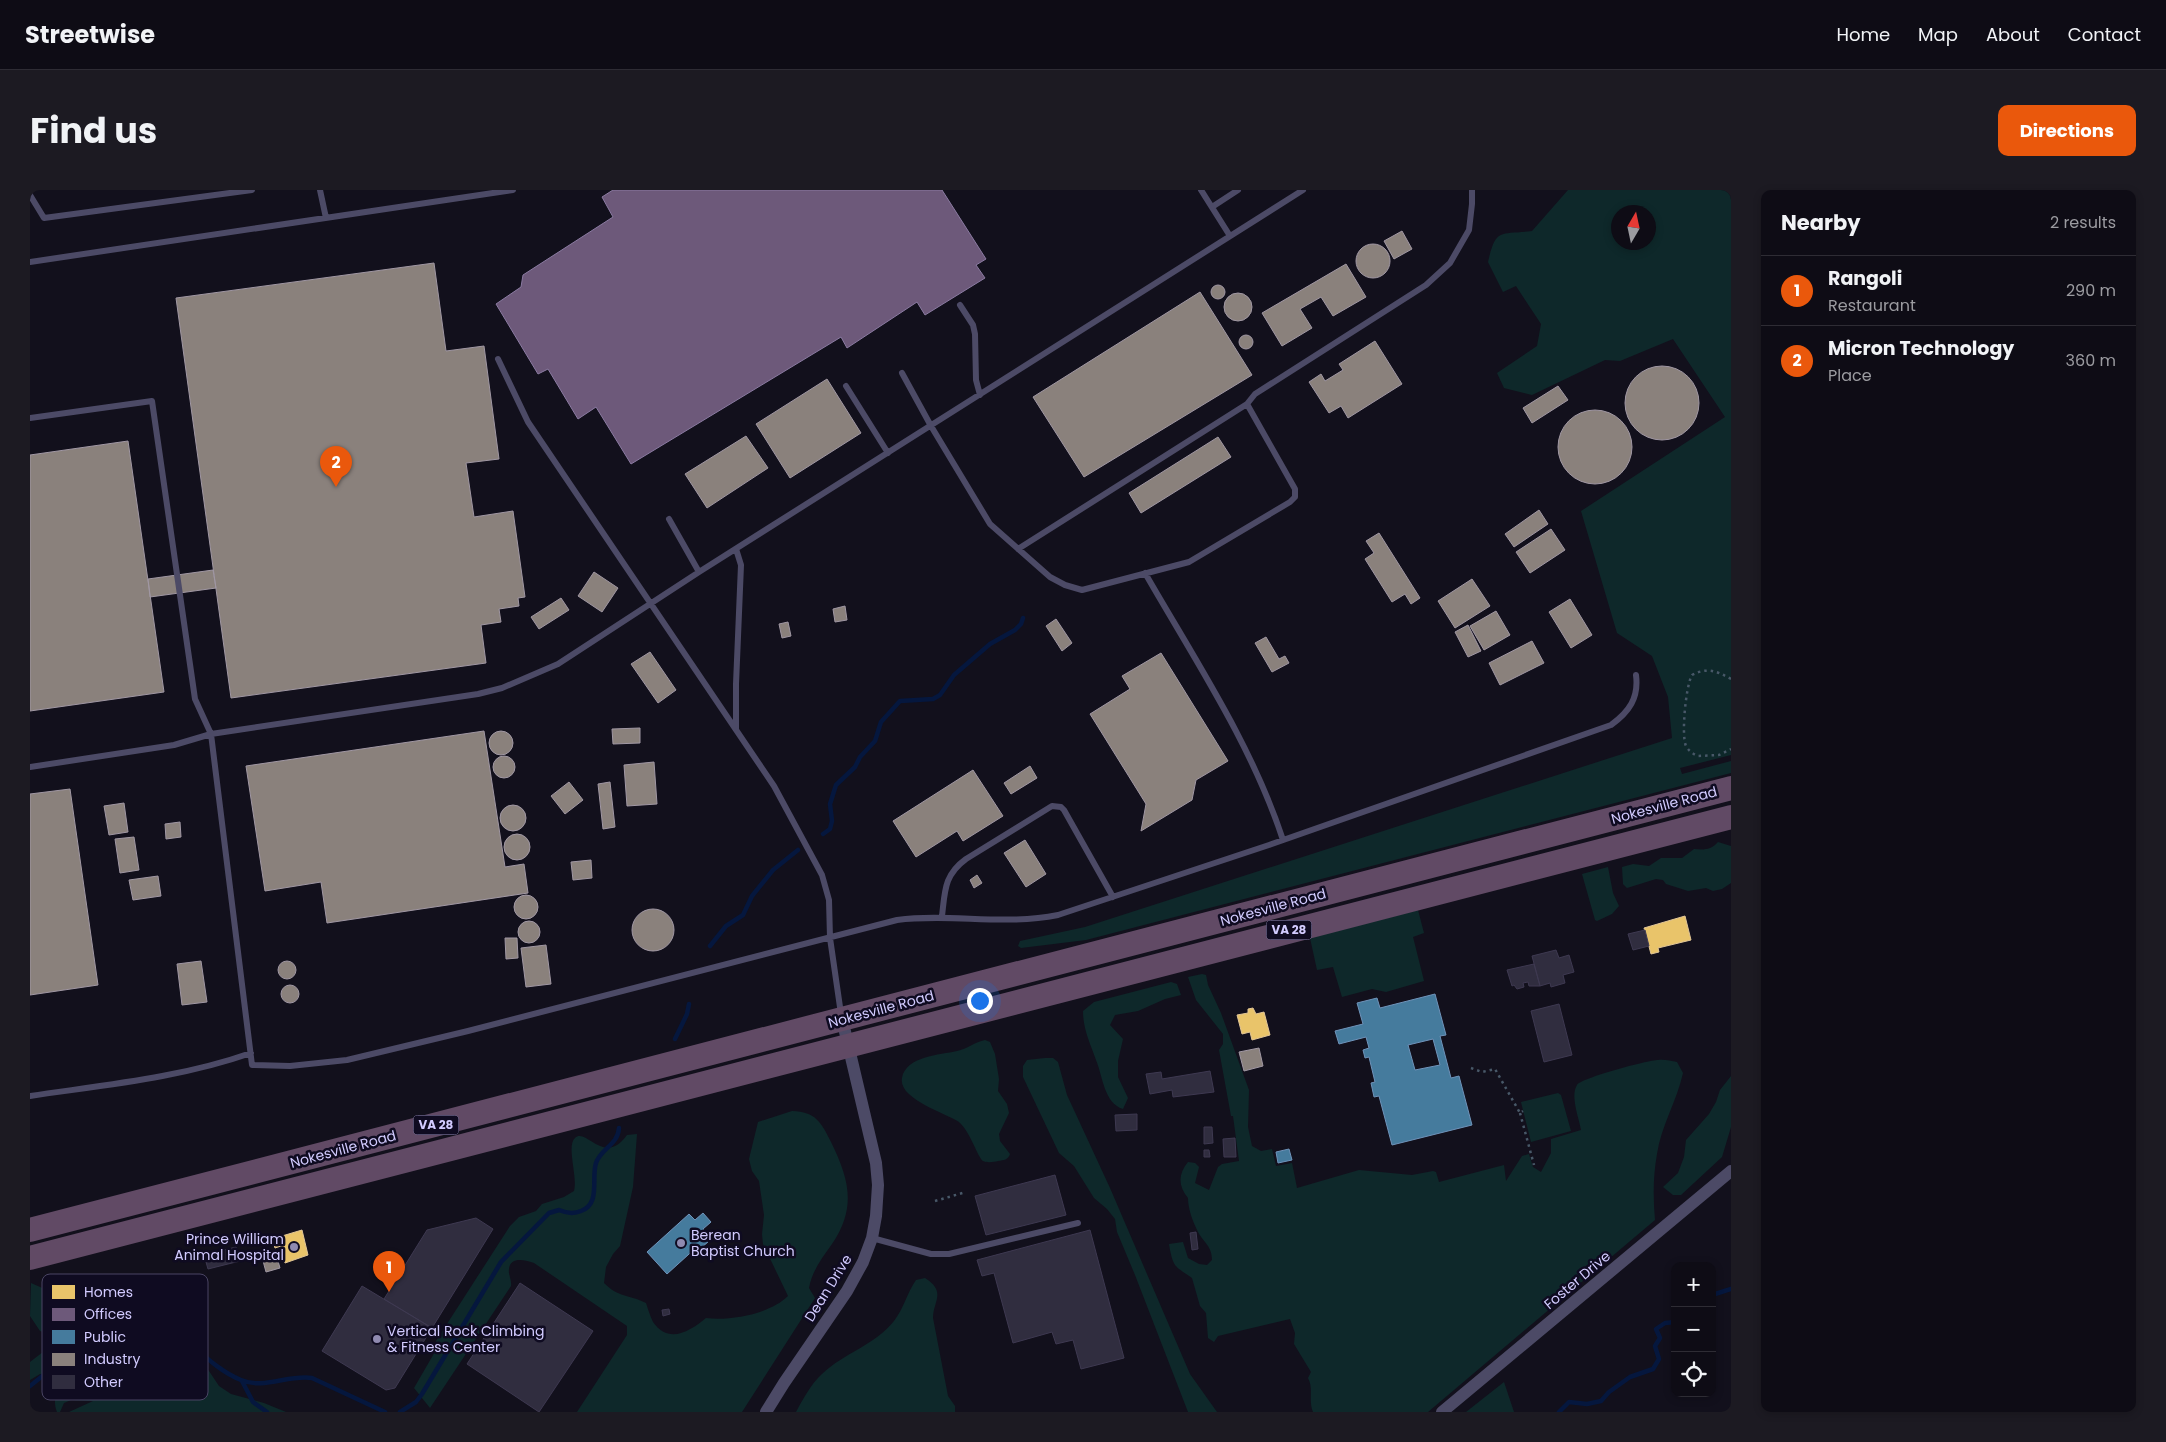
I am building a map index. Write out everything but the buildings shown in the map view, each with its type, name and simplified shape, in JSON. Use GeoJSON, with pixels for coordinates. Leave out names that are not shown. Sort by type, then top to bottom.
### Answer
{"type":"FeatureCollection","features":[{"type":"Feature","properties":{"kind":"highway","name":"Nokesville Road"},"geometry":{"type":"LineString","coordinates":[[30,1230],[1731,788]]}},
{"type":"Feature","properties":{"kind":"highway","name":"Nokesville Road"},"geometry":{"type":"LineString","coordinates":[[30,1258],[1731,817]]}},
{"type":"Feature","properties":{"kind":"highway"},"geometry":{"type":"LineString","coordinates":[[1290,903],[1297,928]]}},
{"type":"Feature","properties":{"kind":"street","name":"Dean Drive"},"geometry":{"type":"LineString","coordinates":[[766,1412],[847,1291],[863,1262],[872,1238],[878,1202],[876,1163],[842,1019]]}},
{"type":"Feature","properties":{"kind":"street","name":"Foster Drive"},"geometry":{"type":"LineString","coordinates":[[1442,1412],[1731,1171]]}},
{"type":"Feature","properties":{"kind":"lane"},"geometry":{"type":"LineString","coordinates":[[30,195],[44,218],[252,190]]}},
{"type":"Feature","properties":{"kind":"lane"},"geometry":{"type":"LineString","coordinates":[[320,190],[326,218]]}},
{"type":"Feature","properties":{"kind":"lane"},"geometry":{"type":"LineString","coordinates":[[30,262],[513,190]]}},
{"type":"Feature","properties":{"kind":"lane"},"geometry":{"type":"LineString","coordinates":[[1201,190],[1230,236]]}},
{"type":"Feature","properties":{"kind":"lane"},"geometry":{"type":"LineString","coordinates":[[1212,207],[1238,190]]}},
{"type":"Feature","properties":{"kind":"lane"},"geometry":{"type":"LineString","coordinates":[[30,767],[174,745],[211,734],[439,701],[502,688],[558,664],[650,606],[699,572],[1303,190]]}},
{"type":"Feature","properties":{"kind":"lane"},"geometry":{"type":"LineString","coordinates":[[1018,549],[1247,404],[1255,394],[1426,286],[1450,262],[1469,230],[1472,190]]}},
{"type":"Feature","properties":{"kind":"lane"},"geometry":{"type":"LineString","coordinates":[[960,305],[975,334],[976,380],[980,395]]}},
{"type":"Feature","properties":{"kind":"lane"},"geometry":{"type":"LineString","coordinates":[[498,359],[528,422],[650,606],[774,786],[822,875],[829,900],[830,938],[842,1019]]}},
{"type":"Feature","properties":{"kind":"lane"},"geometry":{"type":"LineString","coordinates":[[902,373],[930,426],[990,524],[1050,577],[1076,589],[1096,587],[1189,562],[1290,502],[1295,497],[1295,489],[1247,404]]}},
{"type":"Feature","properties":{"kind":"lane"},"geometry":{"type":"LineString","coordinates":[[846,386],[888,453]]}},
{"type":"Feature","properties":{"kind":"lane"},"geometry":{"type":"LineString","coordinates":[[30,418],[152,401],[195,699],[211,734],[252,1065],[290,1066],[347,1060],[897,920],[942,916],[1009,921],[1034,920],[1058,915],[1283,840],[1611,725],[1624,716],[1631,706],[1636,693],[1636,675]]}},
{"type":"Feature","properties":{"kind":"lane"},"geometry":{"type":"LineString","coordinates":[[669,519],[699,572]]}},
{"type":"Feature","properties":{"kind":"lane"},"geometry":{"type":"LineString","coordinates":[[736,549],[741,565],[736,730]]}},
{"type":"Feature","properties":{"kind":"lane"},"geometry":{"type":"LineString","coordinates":[[1145,573],[1250,756],[1270,801],[1283,840]]}},
{"type":"Feature","properties":{"kind":"lane"},"geometry":{"type":"LineString","coordinates":[[942,916],[946,884],[954,869],[966,859],[1052,806],[1061,807],[1064,810],[1113,898]]}},
{"type":"Feature","properties":{"kind":"lane"},"geometry":{"type":"LineString","coordinates":[[30,1096],[172,1075],[222,1064],[251,1053]]}},
{"type":"Feature","properties":{"kind":"lane"},"geometry":{"type":"LineString","coordinates":[[872,1238],[931,1254],[949,1254],[1078,1223]]}},
{"type":"Feature","properties":{"kind":"path"},"geometry":{"type":"LineString","coordinates":[[1731,679],[1713,670],[1692,675],[1688,684],[1684,735],[1686,746],[1692,753],[1698,756],[1719,755],[1731,749]]}},
{"type":"Feature","properties":{"kind":"path"},"geometry":{"type":"LineString","coordinates":[[1471,1068],[1482,1072],[1495,1069],[1521,1112],[1534,1165]]}},
{"type":"Feature","properties":{"kind":"path"},"geometry":{"type":"LineString","coordinates":[[935,1200],[966,1192]]}},
{"type":"Feature","properties":{"kind":"green space"},"geometry":{"type":"Polygon","coordinates":[[[1568,190],[1731,190],[1731,755],[1680,768],[1682,774],[1731,761],[1731,773],[1086,940],[1021,948],[1018,946],[1020,941],[1085,927],[1672,738],[1668,697],[1652,656],[1617,633],[1581,511],[1725,417],[1673,339],[1620,361],[1605,360],[1532,395],[1504,388],[1497,373],[1537,346],[1541,324],[1516,286],[1503,292],[1488,262],[1497,238],[1506,233],[1532,231],[1568,190]]]}},
{"type":"Feature","properties":{"kind":"green space"},"geometry":{"type":"Polygon","coordinates":[[[1718,842],[1731,846],[1731,883],[1722,889],[1713,891],[1706,888],[1688,891],[1666,884],[1663,880],[1656,879],[1627,888],[1623,884],[1622,867],[1633,864],[1649,866],[1661,858],[1682,858],[1694,849],[1707,849],[1713,847],[1718,842]]]}},
{"type":"Feature","properties":{"kind":"green space"},"geometry":{"type":"Polygon","coordinates":[[[1608,867],[1613,893],[1619,906],[1612,914],[1597,921],[1595,920],[1582,874],[1608,867]]]}},
{"type":"Feature","properties":{"kind":"green space"},"geometry":{"type":"Polygon","coordinates":[[[1418,910],[1424,933],[1413,937],[1424,981],[1386,992],[1372,989],[1342,997],[1333,967],[1317,970],[1310,938],[1418,910]]]}},
{"type":"Feature","properties":{"kind":"green space"},"geometry":{"type":"Polygon","coordinates":[[[1206,975],[1208,985],[1221,1013],[1249,1090],[1248,1127],[1252,1146],[1261,1151],[1272,1149],[1276,1166],[1292,1163],[1297,1188],[1359,1170],[1412,1175],[1433,1171],[1436,1172],[1439,1182],[1504,1165],[1506,1181],[1522,1156],[1529,1154],[1533,1167],[1541,1172],[1551,1153],[1551,1139],[1581,1130],[1574,1095],[1577,1085],[1590,1078],[1642,1063],[1660,1060],[1677,1062],[1683,1073],[1662,1133],[1657,1154],[1654,1187],[1655,1220],[1428,1412],[1313,1412],[1311,1386],[1308,1378],[1311,1372],[1294,1344],[1295,1333],[1290,1319],[1218,1336],[1214,1342],[1208,1338],[1206,1313],[1200,1306],[1192,1278],[1176,1266],[1172,1258],[1169,1244],[1183,1242],[1188,1258],[1199,1264],[1207,1265],[1212,1260],[1209,1248],[1194,1224],[1188,1198],[1182,1189],[1180,1180],[1185,1166],[1188,1162],[1195,1163],[1199,1167],[1195,1183],[1209,1190],[1218,1167],[1222,1164],[1239,1161],[1233,1116],[1231,1116],[1219,1050],[1223,1044],[1223,1034],[1196,1000],[1188,977],[1206,975]]]}},
{"type":"Feature","properties":{"kind":"green space"},"geometry":{"type":"Polygon","coordinates":[[[1171,982],[1177,984],[1181,995],[1165,999],[1138,1011],[1115,1015],[1110,1025],[1123,1039],[1118,1061],[1118,1077],[1128,1098],[1123,1109],[1112,1101],[1105,1089],[1089,1042],[1083,1011],[1094,1002],[1171,982]]]}},
{"type":"Feature","properties":{"kind":"green space"},"geometry":{"type":"Polygon","coordinates":[[[985,1040],[990,1042],[995,1054],[999,1079],[998,1091],[1007,1104],[1009,1113],[999,1134],[1000,1141],[1010,1154],[1006,1159],[991,1162],[985,1162],[981,1159],[967,1131],[959,1122],[915,1099],[903,1086],[902,1078],[910,1065],[917,1061],[961,1050],[985,1040]]]}},
{"type":"Feature","properties":{"kind":"green space"},"geometry":{"type":"Polygon","coordinates":[[[1053,1058],[1058,1062],[1067,1095],[1110,1188],[1190,1374],[1217,1412],[1188,1412],[1117,1232],[1115,1219],[1094,1198],[1074,1166],[1059,1153],[1023,1077],[1023,1066],[1027,1060],[1053,1058]]]}},
{"type":"Feature","properties":{"kind":"green space"},"geometry":{"type":"Polygon","coordinates":[[[1731,1076],[1731,1127],[1722,1157],[1681,1195],[1673,1195],[1663,1187],[1678,1173],[1684,1157],[1686,1140],[1709,1114],[1720,1090],[1731,1076]]]}},
{"type":"Feature","properties":{"kind":"green space"},"geometry":{"type":"Polygon","coordinates":[[[1558,1093],[1561,1095],[1571,1131],[1531,1142],[1521,1102],[1558,1093]]]}},
{"type":"Feature","properties":{"kind":"green space"},"geometry":{"type":"Polygon","coordinates":[[[792,1111],[807,1113],[817,1119],[831,1142],[846,1181],[848,1193],[845,1218],[840,1231],[812,1276],[809,1288],[815,1298],[742,1412],[577,1412],[627,1335],[627,1326],[534,1263],[523,1260],[512,1262],[510,1265],[511,1286],[430,1408],[414,1388],[436,1350],[436,1341],[510,1226],[519,1217],[536,1211],[542,1204],[564,1197],[574,1191],[575,1178],[572,1148],[575,1138],[579,1136],[585,1137],[603,1147],[611,1147],[619,1144],[627,1135],[637,1134],[633,1187],[620,1246],[606,1267],[604,1283],[609,1288],[619,1294],[646,1303],[653,1322],[659,1329],[673,1334],[680,1334],[706,1318],[716,1319],[749,1315],[780,1302],[788,1296],[763,1244],[764,1215],[759,1181],[752,1171],[749,1159],[758,1122],[792,1111]]]}},
{"type":"Feature","properties":{"kind":"green space"},"geometry":{"type":"Polygon","coordinates":[[[925,1278],[932,1283],[937,1292],[933,1318],[948,1396],[955,1406],[955,1412],[796,1412],[818,1378],[840,1360],[869,1343],[886,1329],[894,1321],[916,1280],[925,1278]]]}},
{"type":"Feature","properties":{"kind":"green space"},"geometry":{"type":"Polygon","coordinates":[[[31,1283],[42,1288],[42,1332],[30,1316],[31,1283]]]}},
{"type":"Feature","properties":{"kind":"green space"},"geometry":{"type":"Polygon","coordinates":[[[42,1353],[42,1374],[30,1380],[30,1362],[42,1353]]]}},
{"type":"Feature","properties":{"kind":"green space"},"geometry":{"type":"Polygon","coordinates":[[[208,1370],[219,1386],[231,1394],[264,1403],[286,1412],[69,1412],[93,1401],[71,1400],[208,1400],[208,1370]]]}},
{"type":"Feature","properties":{"kind":"green space"},"geometry":{"type":"Polygon","coordinates":[[[1504,1382],[1514,1412],[1466,1412],[1504,1382]]]}},
{"type":"Feature","properties":{"kind":"green space"},"geometry":{"type":"Polygon","coordinates":[[[55,1400],[71,1400],[64,1403],[60,1412],[57,1412],[55,1400]]]}},
{"type":"Feature","properties":{"kind":"waterway"},"geometry":{"type":"LineString","coordinates":[[823,834],[830,829],[832,821],[830,804],[836,785],[855,767],[860,757],[875,741],[881,722],[900,701],[933,699],[940,695],[954,675],[990,644],[1015,630],[1021,624],[1023,618]]}},
{"type":"Feature","properties":{"kind":"waterway"},"geometry":{"type":"LineString","coordinates":[[710,946],[726,926],[743,915],[752,896],[773,870],[798,850]]}},
{"type":"Feature","properties":{"kind":"waterway"},"geometry":{"type":"LineString","coordinates":[[675,1039],[687,1014],[689,1004]]}},
{"type":"Feature","properties":{"kind":"waterway"},"geometry":{"type":"LineString","coordinates":[[400,1412],[416,1402],[422,1394],[501,1262],[549,1213],[559,1210],[570,1213],[578,1212],[587,1208],[591,1203],[596,1163],[598,1158],[616,1139],[619,1128]]}},
{"type":"Feature","properties":{"kind":"waterway"},"geometry":{"type":"LineString","coordinates":[[1716,1294],[1731,1289]]}},
{"type":"Feature","properties":{"kind":"waterway"},"geometry":{"type":"LineString","coordinates":[[1559,1412],[1569,1402],[1587,1404],[1601,1401],[1609,1392],[1630,1377],[1653,1369],[1659,1359],[1655,1346],[1660,1338],[1656,1329],[1665,1323],[1671,1322]]}},
{"type":"Feature","properties":{"kind":"waterway"},"geometry":{"type":"LineString","coordinates":[[208,1359],[223,1371],[250,1383],[268,1383],[303,1377],[312,1378],[385,1412]]}},
{"type":"Feature","properties":{"kind":"waterway"},"geometry":{"type":"LineString","coordinates":[[30,1386],[42,1376]]}},
{"type":"Feature","properties":{"kind":"waterway"},"geometry":{"type":"LineString","coordinates":[[242,1381],[253,1402],[267,1412]]}},
{"type":"Feature","properties":{"kind":"place","name":"Micron Technology"},"geometry":{"type":"Point","coordinates":[336,487]}},
{"type":"Feature","properties":{"kind":"place","name":"Berean Baptist Church"},"geometry":{"type":"Point","coordinates":[681,1243]}},
{"type":"Feature","properties":{"kind":"place","name":"Prince William Animal Hospital"},"geometry":{"type":"Point","coordinates":[294,1247]}},
{"type":"Feature","properties":{"kind":"place","name":"Rangoli"},"geometry":{"type":"Point","coordinates":[389,1292]}},
{"type":"Feature","properties":{"kind":"place","name":"Vertical Rock Climbing & Fitness Center"},"geometry":{"type":"Point","coordinates":[377,1339]}}]}
